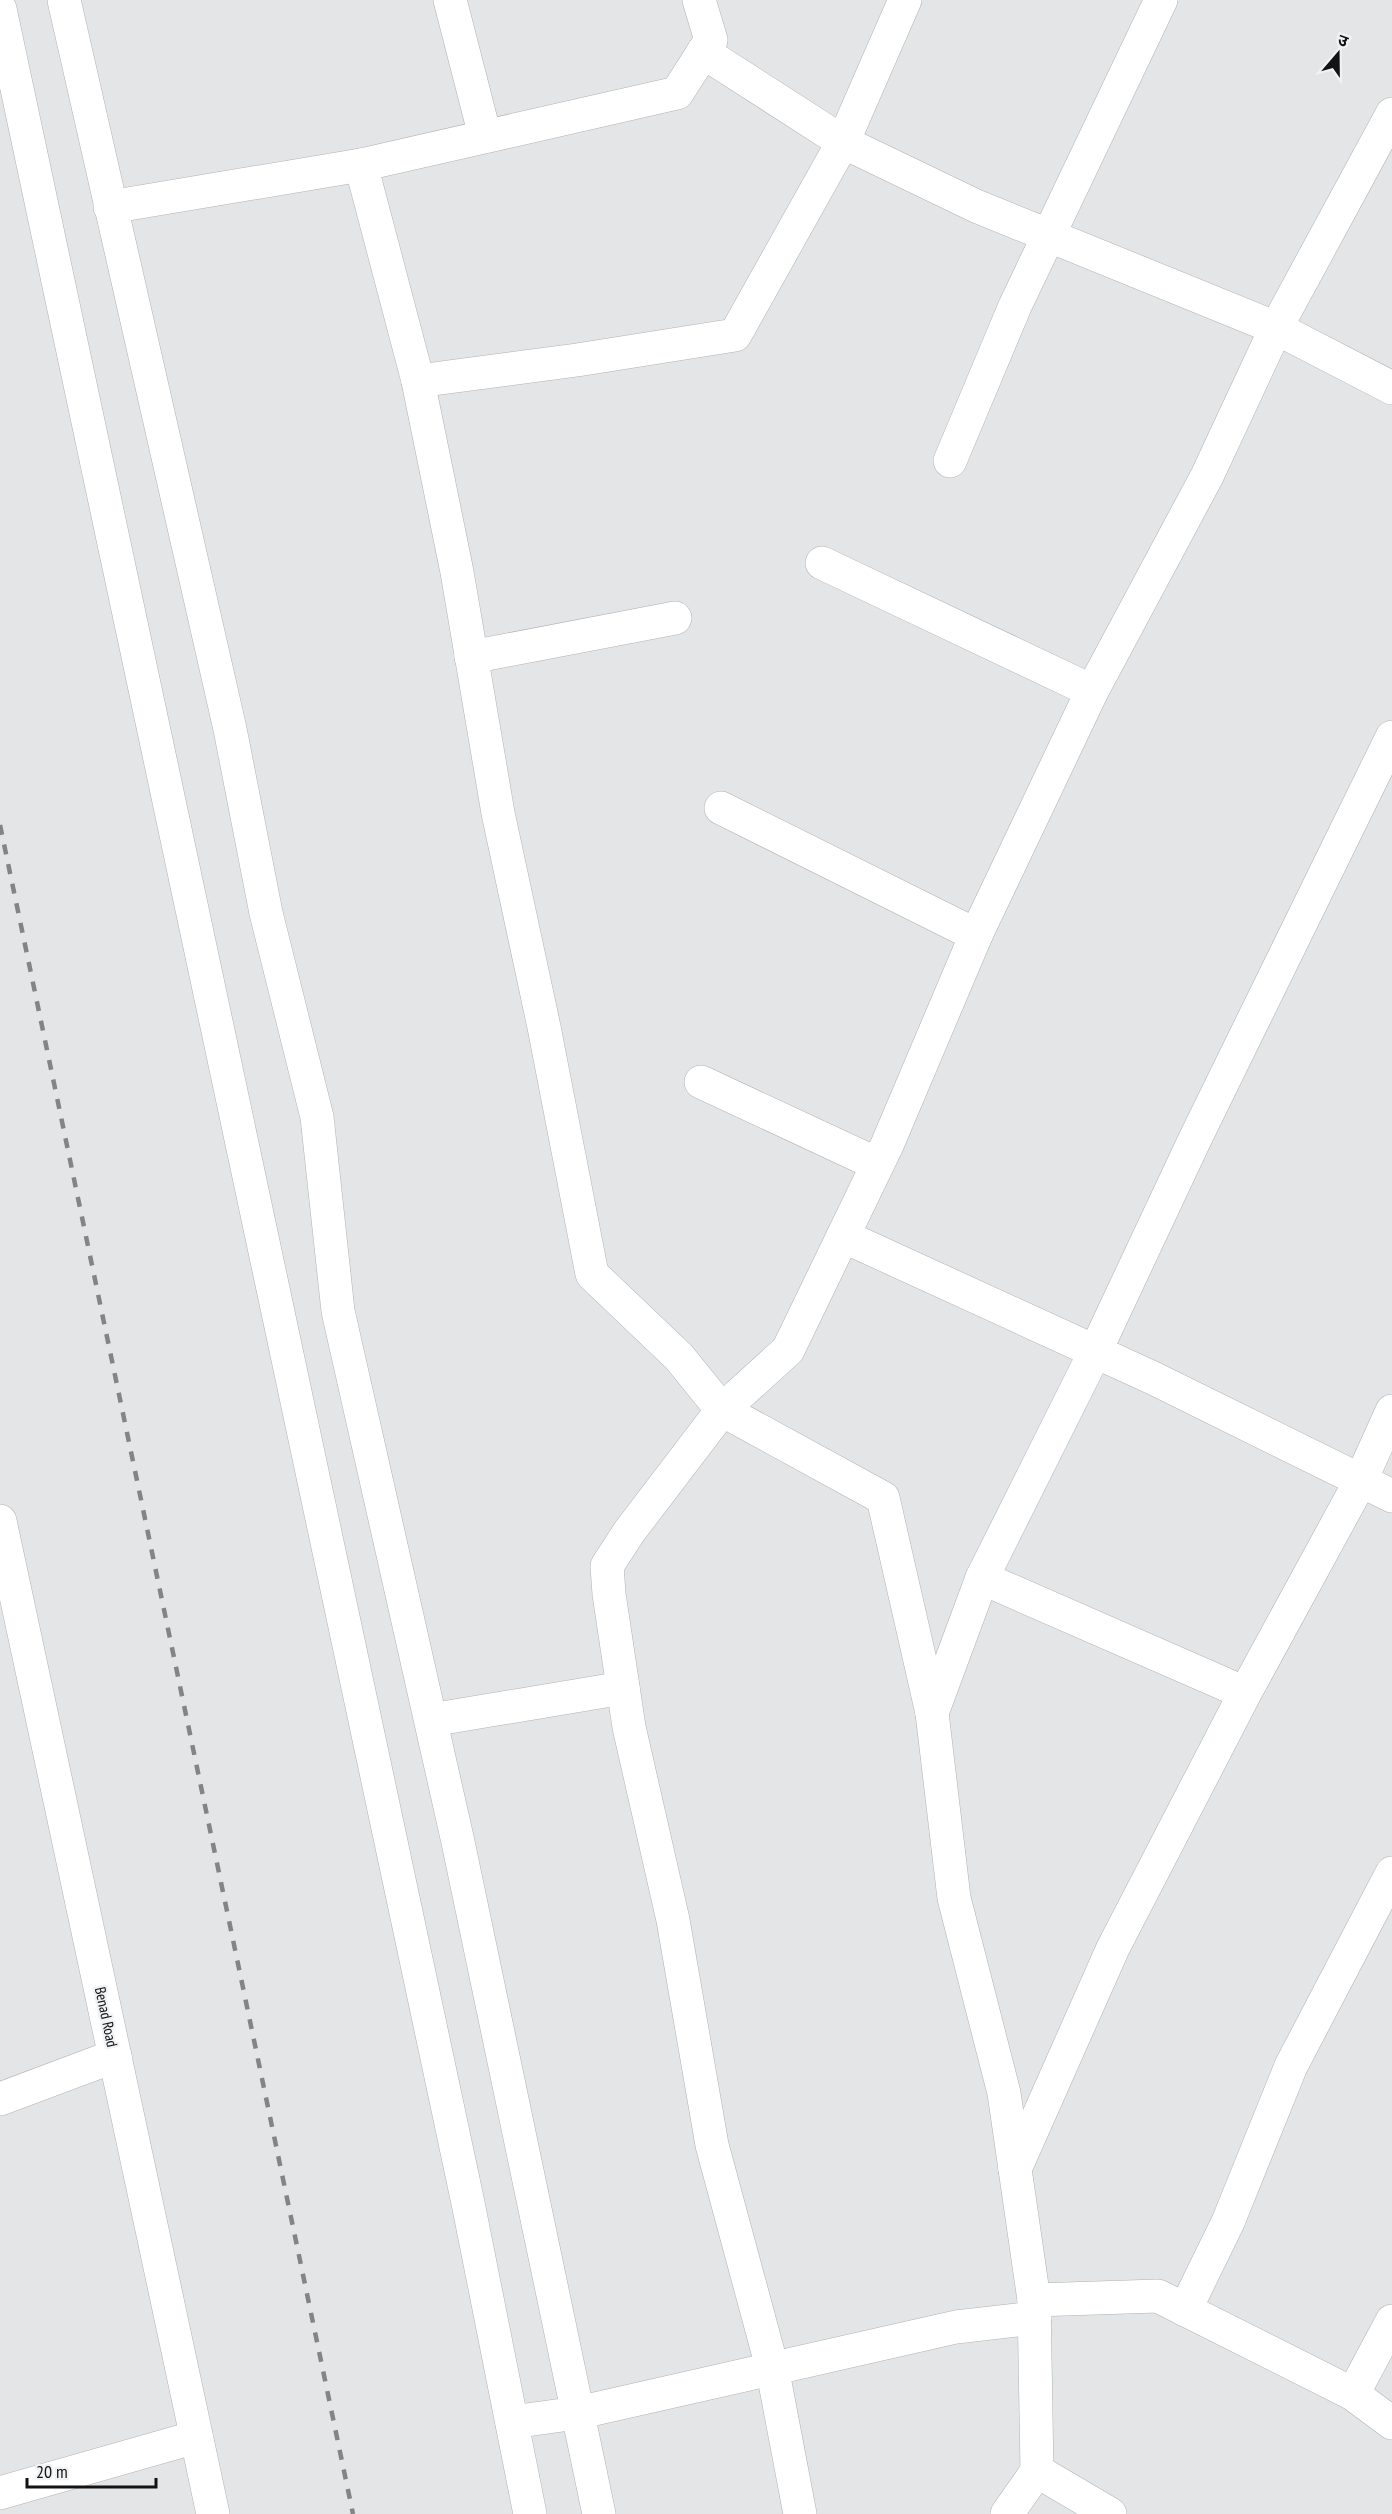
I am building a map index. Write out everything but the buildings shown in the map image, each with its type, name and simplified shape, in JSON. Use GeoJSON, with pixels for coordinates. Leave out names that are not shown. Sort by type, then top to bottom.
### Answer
{"type":"FeatureCollection","features":[{"type":"Feature","properties":{"kind":"street"},"geometry":{"type":"LineString","coordinates":[[64,0],[230,729],[266,913],[317,1118],[338,1311],[499,2032],[599,2514]]}},
{"type":"Feature","properties":{"kind":"street"},"geometry":{"type":"LineString","coordinates":[[450,0],[485,136]]}},
{"type":"Feature","properties":{"kind":"street"},"geometry":{"type":"LineString","coordinates":[[110,207],[361,165],[677,93],[711,40],[699,0]]}},
{"type":"Feature","properties":{"kind":"street"},"geometry":{"type":"LineString","coordinates":[[418,381],[578,360],[735,335],[843,141],[905,0]]}},
{"type":"Feature","properties":{"kind":"street"},"geometry":{"type":"LineString","coordinates":[[950,461],[1015,306],[1161,0]]}},
{"type":"Feature","properties":{"kind":"street"},"geometry":{"type":"LineString","coordinates":[[0,9],[468,2203],[530,2514]]}},
{"type":"Feature","properties":{"kind":"street"},"geometry":{"type":"LineString","coordinates":[[703,52],[843,141],[976,206],[1276,328],[1392,388]]}},
{"type":"Feature","properties":{"kind":"street"},"geometry":{"type":"LineString","coordinates":[[800,2514],[772,2367],[712,2145],[673,1920],[623,1688],[608,1566],[628,1532],[722,1410],[788,1350],[877,1164],[976,935],[1092,691],[1207,476],[1276,328],[1392,114]]}},
{"type":"Feature","properties":{"kind":"street"},"geometry":{"type":"LineString","coordinates":[[361,165],[418,381],[471,657],[498,813],[544,1027],[592,1274],[679,1358],[722,1410],[883,1498],[932,1713],[954,1898],[1004,2093],[1035,2309],[1037,2471],[1007,2514]]}},
{"type":"Feature","properties":{"kind":"street"},"geometry":{"type":"LineString","coordinates":[[822,563],[1092,691]]}},
{"type":"Feature","properties":{"kind":"street"},"geometry":{"type":"LineString","coordinates":[[471,657],[675,618]]}},
{"type":"Feature","properties":{"kind":"street"},"geometry":{"type":"LineString","coordinates":[[932,1713],[982,1578],[1095,1352],[1220,1086],[1392,737]]}},
{"type":"Feature","properties":{"kind":"street"},"geometry":{"type":"LineString","coordinates":[[721,808],[976,935]]}},
{"type":"Feature","properties":{"kind":"street"},"geometry":{"type":"LineString","coordinates":[[701,1083],[877,1164]]}},
{"type":"Feature","properties":{"kind":"street"},"geometry":{"type":"LineString","coordinates":[[843,1236],[1095,1352],[1392,1496]]}},
{"type":"Feature","properties":{"kind":"street"},"geometry":{"type":"LineString","coordinates":[[1015,2169],[1113,1948],[1245,1693],[1360,1482],[1392,1411]]}},
{"type":"Feature","properties":{"kind":"street","name":"Benad Road"},"geometry":{"type":"LineString","coordinates":[[1,1534],[213,2514]]}},
{"type":"Feature","properties":{"kind":"street"},"geometry":{"type":"LineString","coordinates":[[982,1578],[1245,1693]]}},
{"type":"Feature","properties":{"kind":"street"},"geometry":{"type":"LineString","coordinates":[[431,1720],[623,1688]]}},
{"type":"Feature","properties":{"kind":"street"},"geometry":{"type":"LineString","coordinates":[[1185,2310],[1228,2222],[1291,2066],[1392,1873]]}},
{"type":"Feature","properties":{"kind":"street"},"geometry":{"type":"LineString","coordinates":[[0,2099],[115,2056]]}},
{"type":"Feature","properties":{"kind":"street"},"geometry":{"type":"LineString","coordinates":[[512,2422],[577,2413],[1035,2309],[1158,2296],[1353,2394],[1392,2423]]}},
{"type":"Feature","properties":{"kind":"street"},"geometry":{"type":"LineString","coordinates":[[1353,2394],[1392,2321]]}},
{"type":"Feature","properties":{"kind":"street"},"geometry":{"type":"LineString","coordinates":[[0,2493],[196,2437]]}},
{"type":"Feature","properties":{"kind":"street"},"geometry":{"type":"LineString","coordinates":[[1037,2471],[1110,2514]]}},
{"type":"Feature","properties":{"kind":"railway"},"geometry":{"type":"LineString","coordinates":[[0,825],[353,2514]]}}]}
